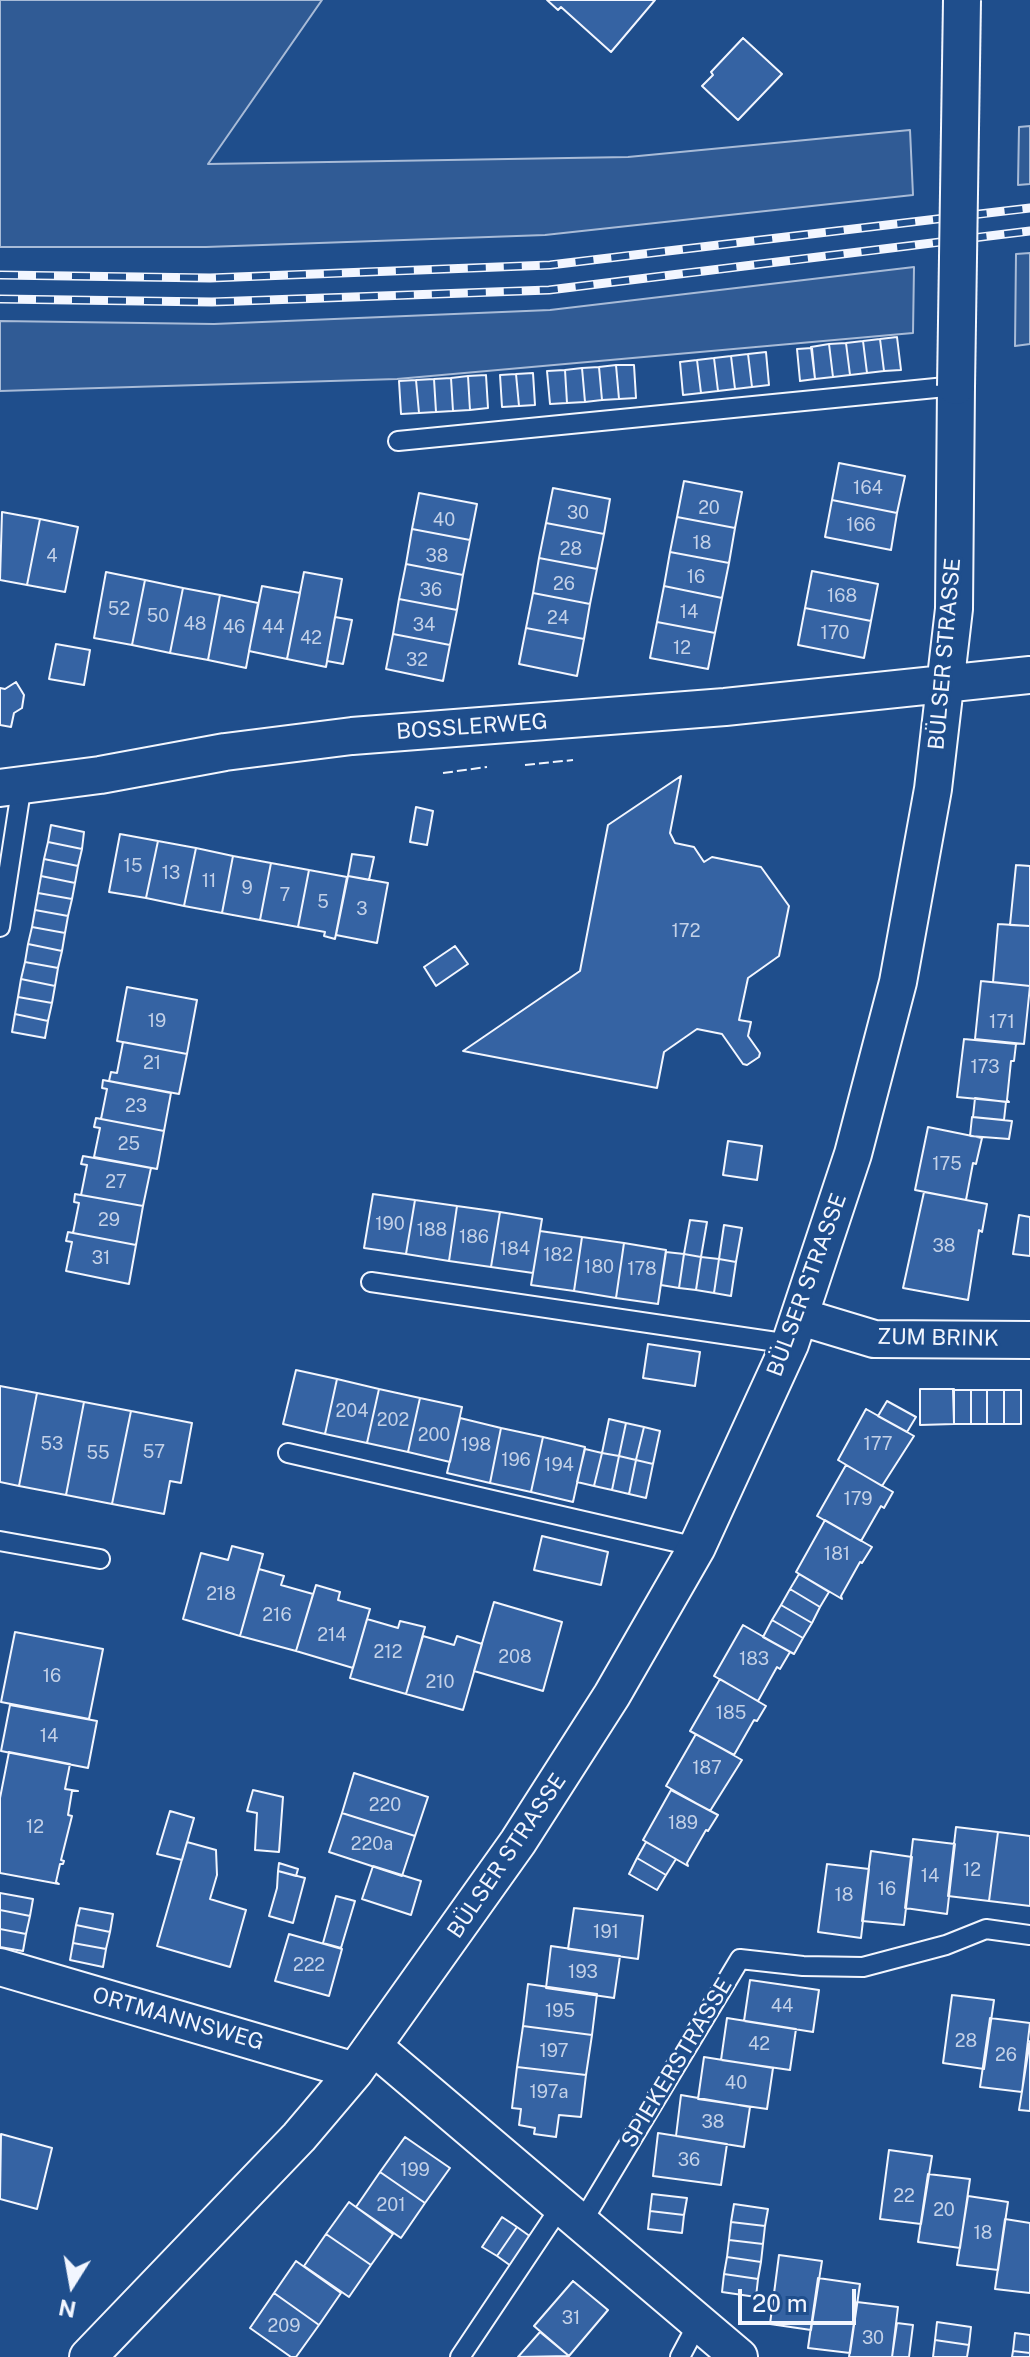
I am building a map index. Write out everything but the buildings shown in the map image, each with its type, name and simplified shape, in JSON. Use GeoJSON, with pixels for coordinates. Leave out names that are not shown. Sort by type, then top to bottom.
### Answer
{"type":"FeatureCollection","features":[{"type":"Feature","properties":{"kind":"street","name":"BÜLSER STRASSE"},"geometry":{"type":"LineString","coordinates":[[88,2357],[299,2137],[365,2059],[558,1782],[697,1547],[796,1330],[853,1154],[898,982],[933,789],[954,609],[962,0]]}},
{"type":"Feature","properties":{"kind":"street","name":"BOSSLERWEG"},"geometry":{"type":"LineString","coordinates":[[11,786],[352,736],[684,710],[1030,675]]}},
{"type":"Feature","properties":{"kind":"street","name":"ZUM BRINK"},"geometry":{"type":"LineString","coordinates":[[796,1330],[874,1339],[1030,1340]]}},
{"type":"Feature","properties":{"kind":"street","name":"ORTMANNSWEG"},"geometry":{"type":"LineString","coordinates":[[0,1967],[365,2059]]}},
{"type":"Feature","properties":{"kind":"street"},"geometry":{"type":"LineString","coordinates":[[365,2059],[572,2214],[739,2357]]}},
{"type":"Feature","properties":{"kind":"lane"},"geometry":{"type":"LineString","coordinates":[[398,441],[956,386]]}},
{"type":"Feature","properties":{"kind":"lane"},"geometry":{"type":"LineString","coordinates":[[0,927],[11,786]]}},
{"type":"Feature","properties":{"kind":"lane"},"geometry":{"type":"LineString","coordinates":[[371,1282],[796,1330]]}},
{"type":"Feature","properties":{"kind":"lane"},"geometry":{"type":"LineString","coordinates":[[288,1453],[697,1547]]}},
{"type":"Feature","properties":{"kind":"lane"},"geometry":{"type":"LineString","coordinates":[[0,1541],[100,1559]]}},
{"type":"Feature","properties":{"kind":"lane","name":"SPIEKERSTRASSE"},"geometry":{"type":"LineString","coordinates":[[572,2214],[740,1959],[803,1966],[863,1967],[946,1945],[986,1929],[1030,1935]]}},
{"type":"Feature","properties":{"kind":"lane"},"geometry":{"type":"LineString","coordinates":[[460,2357],[572,2214]]}},
{"type":"Feature","properties":{"kind":"lane"},"geometry":{"type":"LineString","coordinates":[[680,2357],[698,2323]]}},
{"type":"Feature","properties":{"kind":"shaded area"},"geometry":{"type":"Polygon","coordinates":[[[0,0],[322,0],[208,164],[628,157],[910,130],[913,195],[545,235],[206,247],[0,247],[0,0]]]}},
{"type":"Feature","properties":{"kind":"shaded area"},"geometry":{"type":"Polygon","coordinates":[[[1030,126],[1030,184],[1018,185],[1019,127],[1030,126]]]}},
{"type":"Feature","properties":{"kind":"shaded area"},"geometry":{"type":"Polygon","coordinates":[[[1030,253],[1030,344],[1015,346],[1016,254],[1030,253]]]}},
{"type":"Feature","properties":{"kind":"shaded area"},"geometry":{"type":"Polygon","coordinates":[[[914,267],[913,333],[397,379],[0,391],[0,321],[214,324],[550,310],[914,267]]]}},
{"type":"Feature","properties":{"kind":"railway"},"geometry":{"type":"LineString","coordinates":[[0,275],[210,278],[550,265],[1030,208]]}},
{"type":"Feature","properties":{"kind":"railway"},"geometry":{"type":"LineString","coordinates":[[0,299],[212,302],[549,290],[1030,231]]}},
{"type":"Feature","properties":{"kind":"fence"},"geometry":{"type":"LineString","coordinates":[[525,765],[573,760]]}},
{"type":"Feature","properties":{"kind":"fence"},"geometry":{"type":"LineString","coordinates":[[443,773],[487,767]]}}]}
